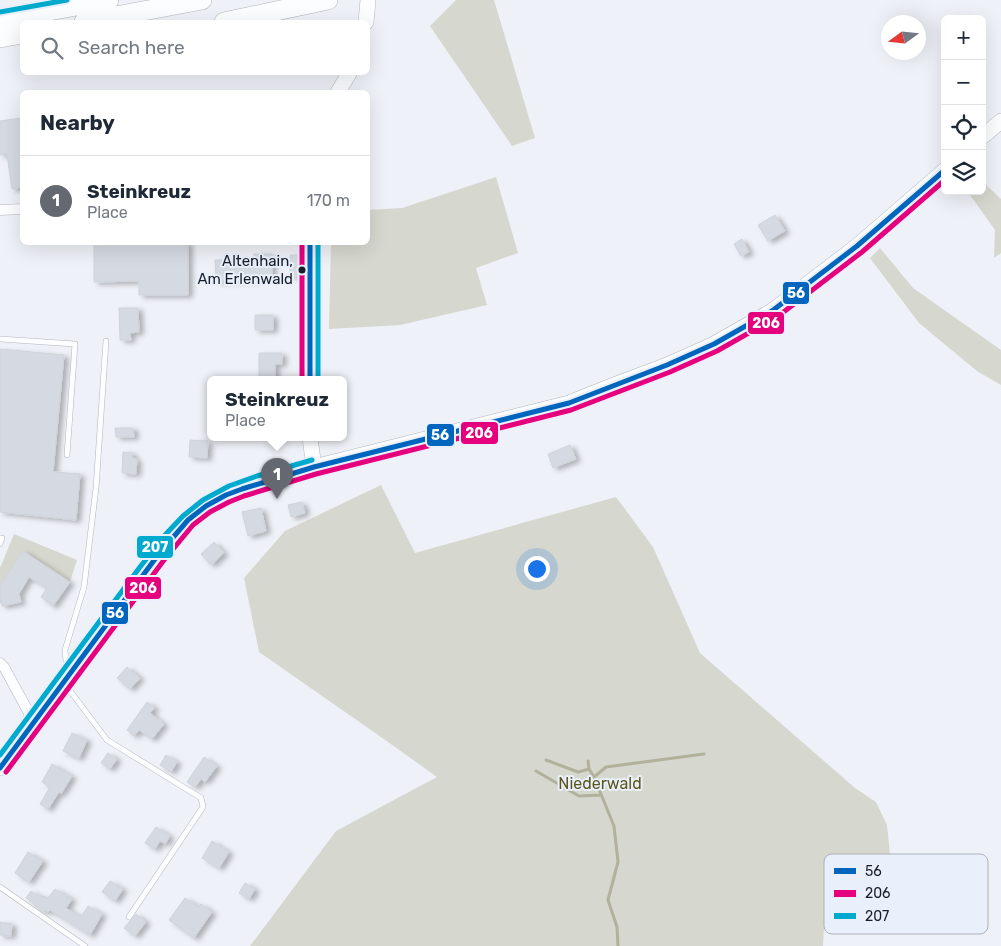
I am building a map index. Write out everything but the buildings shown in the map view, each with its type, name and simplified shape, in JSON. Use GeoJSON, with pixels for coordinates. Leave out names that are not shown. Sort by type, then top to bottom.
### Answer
{"type":"FeatureCollection","features":[{"type":"Feature","properties":{"kind":"highway"},"geometry":{"type":"LineString","coordinates":[[28,20],[61,0]]}},
{"type":"Feature","properties":{"kind":"highway"},"geometry":{"type":"LineString","coordinates":[[44,20],[109,0]]}},
{"type":"Feature","properties":{"kind":"highway"},"geometry":{"type":"LineString","coordinates":[[95,20],[202,0]]}},
{"type":"Feature","properties":{"kind":"highway"},"geometry":{"type":"LineString","coordinates":[[233,20],[328,0]]}},
{"type":"Feature","properties":{"kind":"street"},"geometry":{"type":"LineString","coordinates":[[366,20],[368,0]]}},
{"type":"Feature","properties":{"kind":"street"},"geometry":{"type":"LineString","coordinates":[[339,90],[348,75]]}},
{"type":"Feature","properties":{"kind":"street"},"geometry":{"type":"LineString","coordinates":[[986,134],[1000,124]]}},
{"type":"Feature","properties":{"kind":"street"},"geometry":{"type":"LineString","coordinates":[[0,768],[158,555],[188,520],[206,506],[242,489],[314,467],[569,403],[667,365],[714,344],[772,311],[857,246],[941,173]]}},
{"type":"Feature","properties":{"kind":"street"},"geometry":{"type":"LineString","coordinates":[[0,210],[20,209]]}},
{"type":"Feature","properties":{"kind":"street"},"geometry":{"type":"LineString","coordinates":[[310,245],[310,376]]}},
{"type":"Feature","properties":{"kind":"street"},"geometry":{"type":"LineString","coordinates":[[310,441],[314,467]]}},
{"type":"Feature","properties":{"kind":"street"},"geometry":{"type":"LineString","coordinates":[[2,665],[29,713],[30,727]]}},
{"type":"Feature","properties":{"kind":"lane"},"geometry":{"type":"LineString","coordinates":[[0,339],[75,344],[66,455]]}},
{"type":"Feature","properties":{"kind":"lane"},"geometry":{"type":"LineString","coordinates":[[106,341],[96,488],[84,587],[65,650],[69,677],[107,740],[201,798],[203,807],[129,917]]}},
{"type":"Feature","properties":{"kind":"lane"},"geometry":{"type":"LineString","coordinates":[[0,538],[2,538],[0,544]]}},
{"type":"Feature","properties":{"kind":"lane"},"geometry":{"type":"LineString","coordinates":[[0,887],[85,946]]}},
{"type":"Feature","properties":{"kind":"green space"},"geometry":{"type":"Polygon","coordinates":[[[456,0],[494,0],[535,138],[512,146],[430,26],[456,0]]]}},
{"type":"Feature","properties":{"kind":"green space"},"geometry":{"type":"Polygon","coordinates":[[[496,177],[518,253],[476,268],[487,305],[400,325],[329,329],[331,245],[370,245],[370,210],[402,208],[496,177]]]}},
{"type":"Feature","properties":{"kind":"green space"},"geometry":{"type":"Polygon","coordinates":[[[986,185],[1001,199],[1001,253],[994,258],[995,230],[970,195],[986,195],[986,185]]]}},
{"type":"Feature","properties":{"kind":"green space"},"geometry":{"type":"Polygon","coordinates":[[[880,248],[913,288],[1001,350],[1001,385],[977,371],[919,323],[870,258],[880,248]]]}},
{"type":"Feature","properties":{"kind":"green space","name":"Niederwald"},"geometry":{"type":"Polygon","coordinates":[[[381,485],[415,553],[616,497],[653,547],[700,653],[855,788],[876,802],[887,825],[890,854],[824,854],[823,946],[250,946],[336,831],[437,777],[259,652],[244,578],[285,531],[381,485]]]}},
{"type":"Feature","properties":{"kind":"green space"},"geometry":{"type":"Polygon","coordinates":[[[14,534],[77,560],[70,582],[23,551],[0,586],[0,568],[14,534]]]}},
{"type":"Feature","properties":{"kind":"waterway"},"geometry":{"type":"LineString","coordinates":[[594,777],[606,767],[704,754]]}},
{"type":"Feature","properties":{"kind":"waterway"},"geometry":{"type":"LineString","coordinates":[[546,760],[578,772],[589,769]]}},
{"type":"Feature","properties":{"kind":"waterway"},"geometry":{"type":"LineString","coordinates":[[588,761],[589,769],[614,826],[618,862],[608,900],[617,927],[618,946]]}},
{"type":"Feature","properties":{"kind":"waterway"},"geometry":{"type":"LineString","coordinates":[[536,771],[579,796],[601,795]]}},
{"type":"Feature","properties":{"kind":"transit line","name":"207"},"geometry":{"type":"LineString","coordinates":[[0,12],[67,0]]}},
{"type":"Feature","properties":{"kind":"transit line","name":"56"},"geometry":{"type":"LineString","coordinates":[[0,768],[158,555],[188,520],[206,506],[242,489],[314,467],[569,403],[667,365],[714,344],[772,311],[857,246],[941,173]]}},
{"type":"Feature","properties":{"kind":"transit line","name":"206"},"geometry":{"type":"LineString","coordinates":[[6,772],[164,560],[193,525],[210,512],[244,496],[316,474],[571,410],[670,372],[717,351],[777,317],[862,252],[941,183]]}},
{"type":"Feature","properties":{"kind":"transit line","name":"206"},"geometry":{"type":"LineString","coordinates":[[302,245],[302,376]]}},
{"type":"Feature","properties":{"kind":"transit line","name":"56"},"geometry":{"type":"LineString","coordinates":[[310,245],[310,376]]}},
{"type":"Feature","properties":{"kind":"transit line","name":"207"},"geometry":{"type":"LineString","coordinates":[[318,245],[318,376]]}},
{"type":"Feature","properties":{"kind":"transit line","name":"207"},"geometry":{"type":"LineString","coordinates":[[0,755],[140,567],[165,535],[183,516],[203,500],[229,486],[312,460]]}},
{"type":"Feature","properties":{"kind":"place","name":"Altenhain, Am Erlenwald"},"geometry":{"type":"Point","coordinates":[302,270]}},
{"type":"Feature","properties":{"kind":"place","name":"Steinkreuz"},"geometry":{"type":"Point","coordinates":[277,499]}}]}
